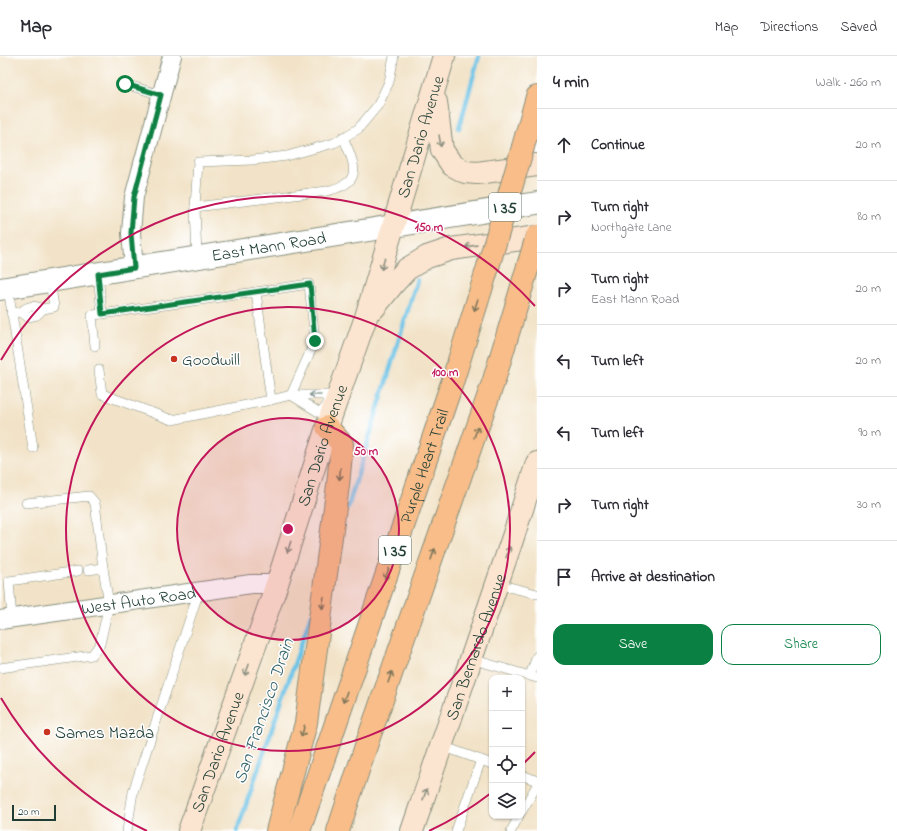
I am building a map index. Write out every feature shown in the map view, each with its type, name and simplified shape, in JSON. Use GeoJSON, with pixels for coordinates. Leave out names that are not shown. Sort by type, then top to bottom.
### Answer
{"type":"FeatureCollection","features":[{"type":"Feature","properties":{"kind":"highway","name":"Purple Heart Trail"},"geometry":{"type":"LineString","coordinates":[[299,831],[451,386],[488,267],[537,97]]}},
{"type":"Feature","properties":{"kind":"highway","name":"I 35"},"geometry":{"type":"LineString","coordinates":[[338,831],[368,740],[494,380],[537,236]]}},
{"type":"Feature","properties":{"kind":"highway"},"geometry":{"type":"LineString","coordinates":[[277,831],[306,723],[338,485],[342,444],[329,414]]}},
{"type":"Feature","properties":{"kind":"highway"},"geometry":{"type":"LineString","coordinates":[[347,831],[368,740]]}},
{"type":"Feature","properties":{"kind":"main road","name":"San Dario Avenue"},"geometry":{"type":"LineString","coordinates":[[189,831],[277,584],[329,414],[366,316],[444,56]]}},
{"type":"Feature","properties":{"kind":"main road"},"geometry":{"type":"LineString","coordinates":[[435,88],[442,150],[452,165],[465,172],[477,173],[537,165]]}},
{"type":"Feature","properties":{"kind":"main road"},"geometry":{"type":"LineString","coordinates":[[366,316],[407,269],[427,257],[451,249],[537,236]]}},
{"type":"Feature","properties":{"kind":"main road","name":"San Bernardo Avenue"},"geometry":{"type":"LineString","coordinates":[[412,831],[537,463]]}},
{"type":"Feature","properties":{"kind":"street"},"geometry":{"type":"LineString","coordinates":[[134,268],[131,233],[134,197],[172,56]]}},
{"type":"Feature","properties":{"kind":"street","name":"East Mann Road"},"geometry":{"type":"LineString","coordinates":[[4,288],[50,282],[537,203]]}},
{"type":"Feature","properties":{"kind":"street","name":"West Auto Road"},"geometry":{"type":"LineString","coordinates":[[6,619],[251,584],[277,584]]}},
{"type":"Feature","properties":{"kind":"lane"},"geometry":{"type":"LineString","coordinates":[[197,258],[195,207],[198,162],[253,160],[287,156],[334,143],[358,129],[378,105],[389,82],[394,56]]}},
{"type":"Feature","properties":{"kind":"lane"},"geometry":{"type":"LineString","coordinates":[[125,84],[161,95]]}},
{"type":"Feature","properties":{"kind":"lane"},"geometry":{"type":"LineString","coordinates":[[195,207],[327,191],[347,183],[353,177],[354,167],[343,137]]}},
{"type":"Feature","properties":{"kind":"lane"},"geometry":{"type":"LineString","coordinates":[[98,274],[102,314]]}},
{"type":"Feature","properties":{"kind":"lane"},"geometry":{"type":"LineString","coordinates":[[16,312],[28,317],[37,315],[43,309],[54,307],[50,282]]}},
{"type":"Feature","properties":{"kind":"lane"},"geometry":{"type":"LineString","coordinates":[[95,346],[92,315],[310,284],[315,341],[291,395]]}},
{"type":"Feature","properties":{"kind":"lane"},"geometry":{"type":"LineString","coordinates":[[4,288],[16,312],[33,448]]}},
{"type":"Feature","properties":{"kind":"lane"},"geometry":{"type":"LineString","coordinates":[[256,292],[271,400]]}},
{"type":"Feature","properties":{"kind":"lane"},"geometry":{"type":"LineString","coordinates":[[99,370],[102,394],[172,420],[291,395],[327,395],[329,414],[320,413],[291,395]]}},
{"type":"Feature","properties":{"kind":"lane"},"geometry":{"type":"LineString","coordinates":[[0,668],[92,655],[100,644],[109,604],[95,503],[88,496],[26,503]]}},
{"type":"Feature","properties":{"kind":"lane"},"geometry":{"type":"LineString","coordinates":[[88,570],[103,568]]}},
{"type":"Feature","properties":{"kind":"lane"},"geometry":{"type":"LineString","coordinates":[[6,619],[9,580],[78,571]]}},
{"type":"Feature","properties":{"kind":"lane"},"geometry":{"type":"LineString","coordinates":[[497,584],[537,594]]}},
{"type":"Feature","properties":{"kind":"lane"},"geometry":{"type":"LineString","coordinates":[[127,831],[133,792],[198,591]]}},
{"type":"Feature","properties":{"kind":"lane"},"geometry":{"type":"LineString","coordinates":[[471,660],[534,677],[537,656]]}},
{"type":"Feature","properties":{"kind":"lane"},"geometry":{"type":"LineString","coordinates":[[442,746],[489,763]]}},
{"type":"Feature","properties":{"kind":"lane"},"geometry":{"type":"LineString","coordinates":[[456,831],[481,760]]}},
{"type":"Feature","properties":{"kind":"lane"},"geometry":{"type":"LineString","coordinates":[[525,777],[537,781]]}},
{"type":"Feature","properties":{"kind":"lane"},"geometry":{"type":"LineString","coordinates":[[525,806],[537,785]]}},
{"type":"Feature","properties":{"kind":"lane"},"geometry":{"type":"LineString","coordinates":[[511,831],[517,819]]}},
{"type":"Feature","properties":{"kind":"waterway","name":"San Francisco Drain"},"geometry":{"type":"LineString","coordinates":[[459,128],[479,56]]}},
{"type":"Feature","properties":{"kind":"waterway","name":"San Francisco Drain"},"geometry":{"type":"LineString","coordinates":[[348,507],[417,280]]}},
{"type":"Feature","properties":{"kind":"waterway","name":"San Francisco Drain"},"geometry":{"type":"LineString","coordinates":[[237,831],[311,615]]}},
{"type":"Feature","properties":{"kind":"place","name":"Goodwill"},"geometry":{"type":"Point","coordinates":[174,359]}},
{"type":"Feature","properties":{"kind":"place","name":"Sames Mazda"},"geometry":{"type":"Point","coordinates":[47,732]}},
{"type":"Feature","properties":{"kind":"route"},"geometry":{"type":"LineString","coordinates":[[125,84],[161,95],[134,197],[131,233],[134,268],[98,274],[102,314],[310,284],[315,341]]}}]}
